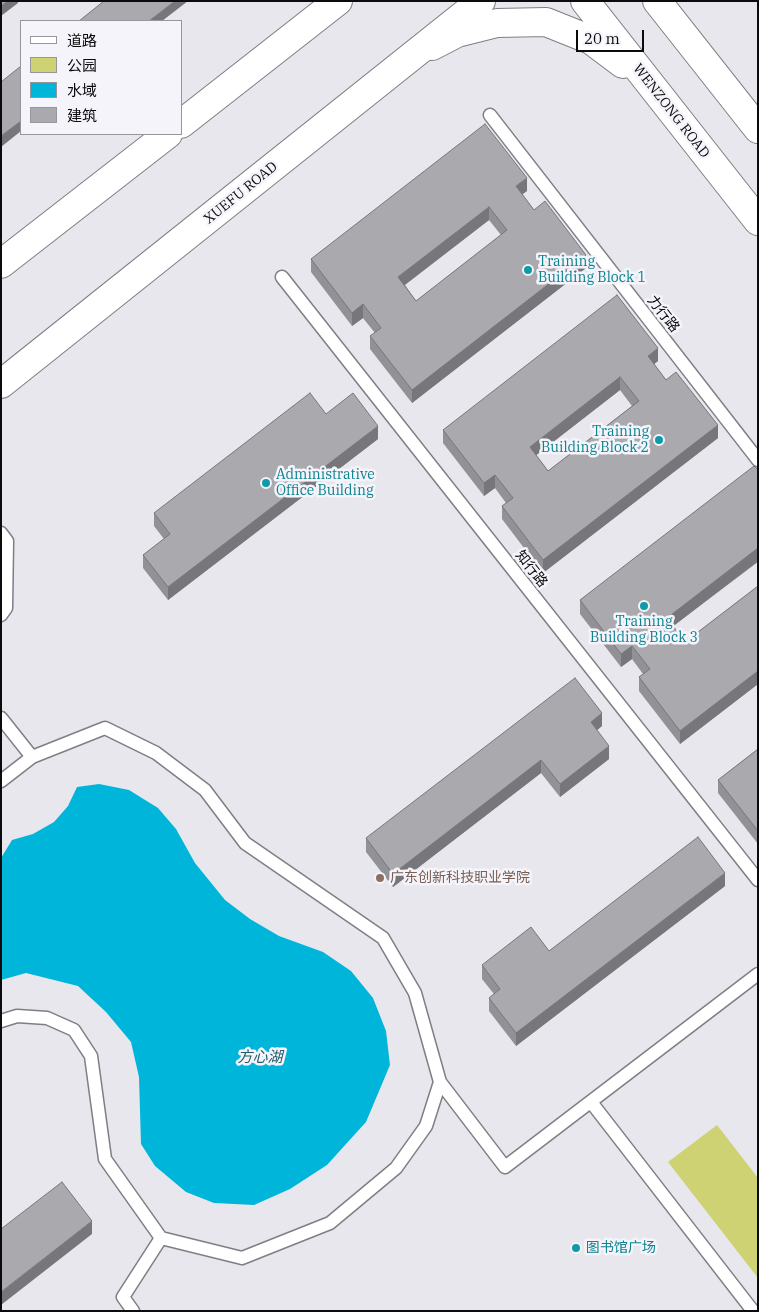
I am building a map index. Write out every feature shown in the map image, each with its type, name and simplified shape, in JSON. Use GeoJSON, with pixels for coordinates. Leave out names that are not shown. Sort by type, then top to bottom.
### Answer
{"type":"FeatureCollection","features":[{"type":"Feature","properties":{"kind":"main road"},"geometry":{"type":"LineString","coordinates":[[182,123],[338,1]]}},
{"type":"Feature","properties":{"kind":"main road","name":"XUEFU ROAD"},"geometry":{"type":"LineString","coordinates":[[1,384],[481,1]]}},
{"type":"Feature","properties":{"kind":"main road","name":"WENZONG ROAD"},"geometry":{"type":"LineString","coordinates":[[585,1],[758,221]]}},
{"type":"Feature","properties":{"kind":"main road"},"geometry":{"type":"LineString","coordinates":[[657,1],[758,129]]}},
{"type":"Feature","properties":{"kind":"main road"},"geometry":{"type":"LineString","coordinates":[[675,1],[695,50]]}},
{"type":"Feature","properties":{"kind":"main road"},"geometry":{"type":"LineString","coordinates":[[411,58],[457,33],[497,23],[546,22],[591,40],[649,83]]}},
{"type":"Feature","properties":{"kind":"main road"},"geometry":{"type":"LineString","coordinates":[[1,264],[167,135]]}},
{"type":"Feature","properties":{"kind":"lane","name":"力行路"},"geometry":{"type":"LineString","coordinates":[[490,115],[758,460]]}},
{"type":"Feature","properties":{"kind":"lane","name":"知行路"},"geometry":{"type":"LineString","coordinates":[[282,277],[758,880]]}},
{"type":"Feature","properties":{"kind":"lane"},"geometry":{"type":"LineString","coordinates":[[1,533],[7,541],[6,608],[1,615]]}},
{"type":"Feature","properties":{"kind":"lane"},"geometry":{"type":"LineString","coordinates":[[1,718],[32,757]]}},
{"type":"Feature","properties":{"kind":"lane"},"geometry":{"type":"LineString","coordinates":[[1,781],[32,757],[105,728],[156,753],[205,790],[245,843],[383,938],[415,993],[440,1082],[505,1167],[758,974]]}},
{"type":"Feature","properties":{"kind":"lane"},"geometry":{"type":"LineString","coordinates":[[1,1021],[17,1016],[47,1018],[74,1030],[91,1056],[105,1159],[162,1238],[242,1258],[330,1223],[396,1168],[426,1126],[440,1082]]}},
{"type":"Feature","properties":{"kind":"lane"},"geometry":{"type":"LineString","coordinates":[[591,1102],[753,1311]]}},
{"type":"Feature","properties":{"kind":"lane"},"geometry":{"type":"LineString","coordinates":[[133,1311],[123,1297],[162,1238]]}},
{"type":"Feature","properties":{"kind":"green space"},"geometry":{"type":"Polygon","coordinates":[[[717,1125],[758,1178],[758,1278],[668,1162],[717,1125]]]}},
{"type":"Feature","properties":{"kind":"water","name":"方心湖"},"geometry":{"type":"Polygon","coordinates":[[[99,784],[129,790],[158,808],[176,829],[195,863],[225,900],[250,919],[279,936],[323,952],[351,971],[373,998],[386,1031],[390,1065],[366,1122],[327,1165],[290,1189],[254,1205],[214,1203],[186,1192],[155,1166],[141,1144],[139,1077],[131,1042],[106,1012],[78,986],[26,973],[1,980],[1,858],[12,840],[33,834],[54,822],[68,806],[77,787],[99,784]]]}},
{"type":"Feature","properties":{"kind":"building"},"geometry":{"type":"Polygon","coordinates":[[[1,1],[8,1],[1,6],[1,1]]]}},
{"type":"Feature","properties":{"kind":"building"},"geometry":{"type":"Polygon","coordinates":[[[104,1],[175,1],[150,20],[80,20],[104,1]]]}},
{"type":"Feature","properties":{"kind":"building"},"geometry":{"type":"Polygon","coordinates":[[[20,67],[20,122],[1,136],[1,82],[20,67]]]}},
{"type":"Feature","properties":{"kind":"building","name":"Training Building Block 1"},"geometry":{"type":"Polygon","coordinates":[[[485,124],[527,178],[516,186],[534,210],[545,201],[586,255],[412,390],[370,336],[381,328],[363,304],[352,313],[311,259],[485,124]],[[489,207],[398,277],[416,301],[507,230],[489,207]]]}},
{"type":"Feature","properties":{"kind":"building","name":"Training Building Block 2"},"geometry":{"type":"Polygon","coordinates":[[[617,295],[658,348],[648,356],[666,380],[676,372],[718,425],[543,560],[502,506],[513,498],[495,475],[484,483],[443,430],[617,295]],[[620,377],[530,447],[548,471],[639,401],[620,377]]]}},
{"type":"Feature","properties":{"kind":"building","name":"Administrative Office Building"},"geometry":{"type":"Polygon","coordinates":[[[310,393],[326,414],[353,393],[378,426],[168,587],[143,555],[170,534],[154,513],[310,393]]]}},
{"type":"Feature","properties":{"kind":"building","name":"Training Building Block 3"},"geometry":{"type":"Polygon","coordinates":[[[754,466],[758,470],[758,548],[667,618],[685,642],[758,586],[758,671],[680,731],[639,677],[650,669],[632,646],[621,654],[580,600],[754,466]]]}},
{"type":"Feature","properties":{"kind":"building"},"geometry":{"type":"Polygon","coordinates":[[[575,678],[602,713],[591,722],[609,746],[560,784],[541,760],[393,874],[366,838],[575,678]]]}},
{"type":"Feature","properties":{"kind":"building"},"geometry":{"type":"Polygon","coordinates":[[[758,749],[758,831],[718,780],[758,749]]]}},
{"type":"Feature","properties":{"kind":"building"},"geometry":{"type":"Polygon","coordinates":[[[698,837],[725,873],[516,1033],[489,998],[500,989],[482,965],[531,927],[549,951],[698,837]]]}},
{"type":"Feature","properties":{"kind":"building"},"geometry":{"type":"Polygon","coordinates":[[[62,1182],[92,1221],[1,1292],[1,1229],[62,1182]]]}},
{"type":"Feature","properties":{"kind":"place","name":"Training Building Block 1"},"geometry":{"type":"Point","coordinates":[528,270]}},
{"type":"Feature","properties":{"kind":"place","name":"Training Building Block 2"},"geometry":{"type":"Point","coordinates":[659,440]}},
{"type":"Feature","properties":{"kind":"place","name":"Administrative Office Building"},"geometry":{"type":"Point","coordinates":[266,483]}},
{"type":"Feature","properties":{"kind":"place","name":"Training Building Block 3"},"geometry":{"type":"Point","coordinates":[644,606]}},
{"type":"Feature","properties":{"kind":"place","name":"广东创新科技职业学院"},"geometry":{"type":"Point","coordinates":[380,878]}},
{"type":"Feature","properties":{"kind":"place","name":"图书馆广场"},"geometry":{"type":"Point","coordinates":[576,1248]}}]}
